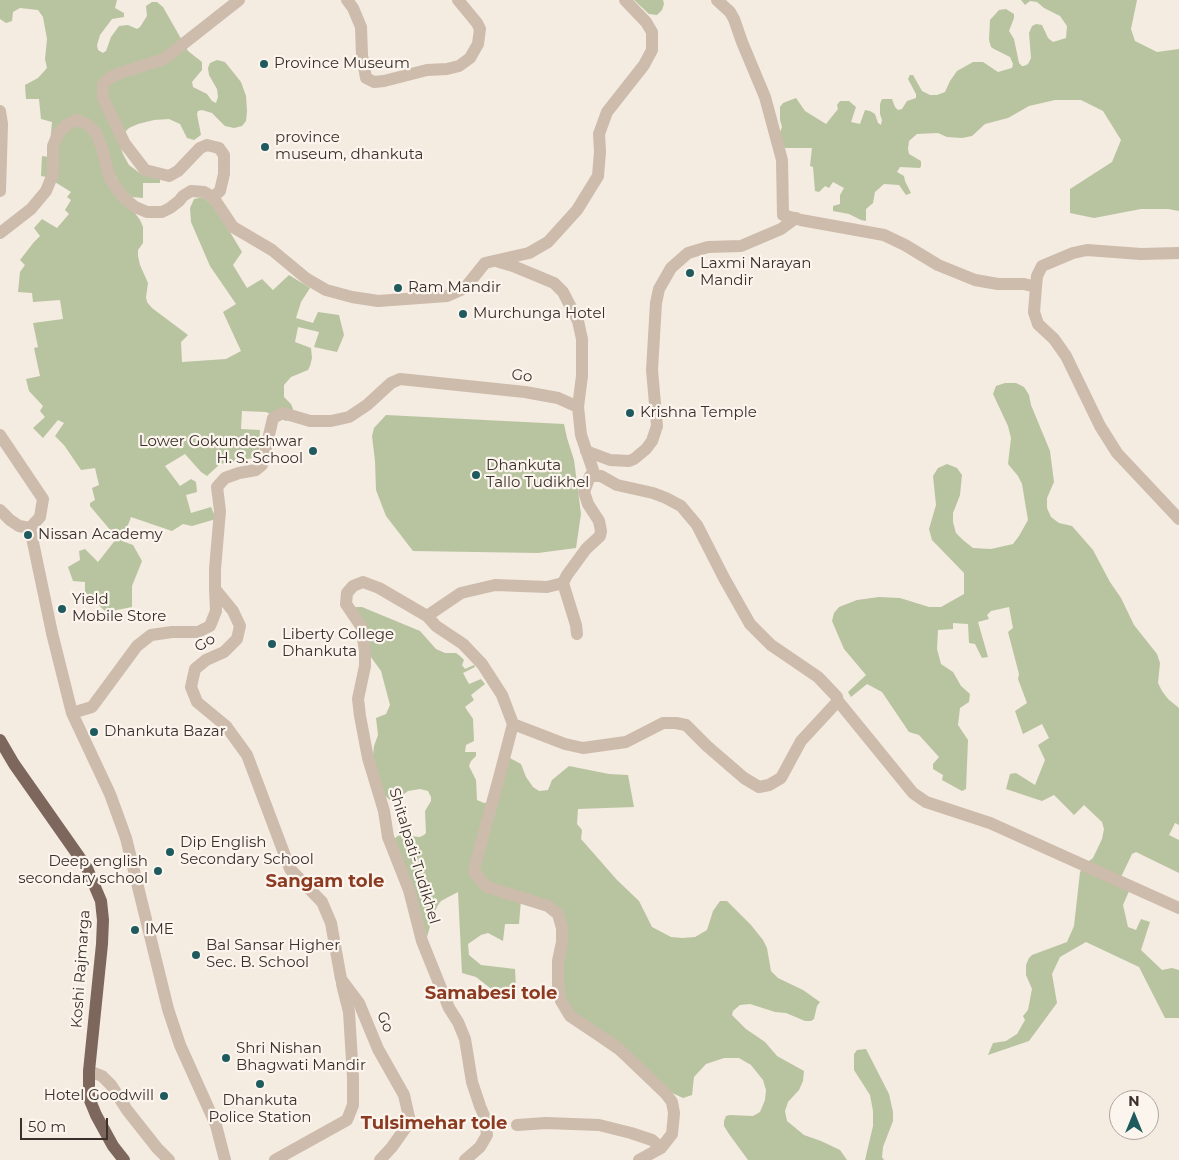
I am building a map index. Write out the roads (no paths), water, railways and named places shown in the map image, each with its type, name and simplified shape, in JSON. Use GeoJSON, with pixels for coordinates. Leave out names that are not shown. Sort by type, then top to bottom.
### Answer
{"type":"FeatureCollection","features":[{"type":"Feature","properties":{"kind":"main road","name":"Koshi Rajmarga"},"geometry":{"type":"LineString","coordinates":[[0,740],[14,764],[87,868],[101,901],[103,920],[102,944],[88,1098],[113,1146],[124,1160]]}},
{"type":"Feature","properties":{"kind":"street"},"geometry":{"type":"LineString","coordinates":[[213,197],[220,190],[224,174],[224,155],[219,148],[207,145],[200,148],[178,171],[169,176],[145,170],[125,144],[106,106],[103,98],[103,84],[111,77],[120,73],[164,59],[239,0]]}},
{"type":"Feature","properties":{"kind":"street"},"geometry":{"type":"LineString","coordinates":[[346,0],[353,8],[361,27],[362,55],[366,78],[374,82],[427,70],[459,66],[470,58],[478,44],[480,29],[458,0]]}},
{"type":"Feature","properties":{"kind":"street"},"geometry":{"type":"LineString","coordinates":[[0,233],[31,209],[46,191],[53,174],[53,146],[58,134],[66,126],[77,120],[87,124],[96,133],[110,179],[122,196],[135,207],[147,212],[162,212],[191,191],[204,192],[213,197],[233,227],[272,250],[307,279],[326,290],[352,298],[378,301],[447,296],[465,288],[485,263],[529,253],[548,242],[577,210],[598,176],[599,134],[607,112],[644,65],[652,50],[652,32],[646,22],[625,0]]}},
{"type":"Feature","properties":{"kind":"street"},"geometry":{"type":"LineString","coordinates":[[717,0],[730,12],[734,19],[760,83],[782,160],[783,215],[884,235],[938,265],[975,280],[998,284],[1024,284],[1036,287]]}},
{"type":"Feature","properties":{"kind":"street"},"geometry":{"type":"LineString","coordinates":[[0,112],[2,124],[0,191]]}},
{"type":"Feature","properties":{"kind":"street"},"geometry":{"type":"LineString","coordinates":[[586,451],[610,460],[629,461],[646,449],[652,441],[657,426],[652,370],[656,304],[659,288],[671,268],[688,253],[708,247],[741,246],[781,229],[796,218]]}},
{"type":"Feature","properties":{"kind":"street"},"geometry":{"type":"LineString","coordinates":[[1179,253],[1141,254],[1087,250],[1073,253],[1042,266],[1037,276],[1034,312],[1038,324],[1054,339],[1066,356],[1100,426],[1117,453],[1179,519]]}},
{"type":"Feature","properties":{"kind":"street"},"geometry":{"type":"LineString","coordinates":[[492,261],[513,266],[554,283],[563,292],[578,321],[582,339],[582,376],[578,407],[581,435],[586,451],[598,476]]}},
{"type":"Feature","properties":{"kind":"street","name":"Go"},"geometry":{"type":"LineString","coordinates":[[380,1160],[406,1127],[409,1117],[404,1095],[378,1049],[359,1002],[341,979],[331,923],[322,902],[290,869],[247,755],[226,726],[197,702],[191,688],[195,669],[206,660],[224,652],[237,639],[240,626],[233,611],[215,589],[215,569],[220,523],[217,487],[225,478],[256,470],[262,465],[272,418],[283,413],[310,420],[331,421],[348,417],[357,413],[391,383],[400,379],[541,395],[558,398],[578,407]]}},
{"type":"Feature","properties":{"kind":"street"},"geometry":{"type":"LineString","coordinates":[[0,435],[43,499],[40,517],[30,528]]}},
{"type":"Feature","properties":{"kind":"street"},"geometry":{"type":"LineString","coordinates":[[577,634],[576,624],[563,583],[586,549],[600,536],[599,521],[588,504],[584,492],[590,476],[598,476],[617,485],[666,498],[681,506],[697,525],[750,624],[771,645],[818,677],[837,697],[838,701],[913,793],[926,802],[990,823],[1179,908]]}},
{"type":"Feature","properties":{"kind":"street"},"geometry":{"type":"LineString","coordinates":[[0,510],[19,526],[30,528]]}},
{"type":"Feature","properties":{"kind":"street"},"geometry":{"type":"LineString","coordinates":[[30,528],[52,633],[72,714],[110,794],[126,838],[168,1009],[180,1045],[216,1125],[226,1160]]}},
{"type":"Feature","properties":{"kind":"street","name":"Shitalpati-Tudikhel"},"geometry":{"type":"LineString","coordinates":[[427,616],[379,588],[363,582],[353,586],[347,593],[346,604],[361,626],[365,666],[358,699],[360,716],[368,758],[384,812],[388,837],[409,890],[422,941],[449,1008],[458,1022],[465,1039],[472,1082],[485,1118],[487,1134],[480,1147],[465,1160]]}},
{"type":"Feature","properties":{"kind":"street"},"geometry":{"type":"LineString","coordinates":[[563,583],[547,587],[495,585],[461,592],[427,616],[436,626],[463,644],[482,664],[502,695],[513,724],[474,872],[487,887],[548,906],[558,914],[562,928],[562,942],[558,961],[558,985],[561,1001],[570,1016],[618,1048],[672,1102],[674,1113],[672,1134],[661,1148],[639,1160]]}},
{"type":"Feature","properties":{"kind":"street"},"geometry":{"type":"LineString","coordinates":[[72,714],[92,707],[136,646],[151,635],[172,632],[198,632],[210,626],[216,611],[215,589]]}},
{"type":"Feature","properties":{"kind":"street"},"geometry":{"type":"LineString","coordinates":[[513,724],[565,744],[583,748],[626,742],[663,723],[686,725],[744,778],[759,787],[769,785],[781,778],[801,741],[838,701]]}},
{"type":"Feature","properties":{"kind":"street"},"geometry":{"type":"LineString","coordinates":[[275,1160],[347,1120],[350,1112],[353,1096],[350,1021],[341,979]]}},
{"type":"Feature","properties":{"kind":"street"},"geometry":{"type":"LineString","coordinates":[[89,1071],[102,1076],[111,1085],[127,1110],[156,1148],[169,1160]]}},
{"type":"Feature","properties":{"kind":"street"},"geometry":{"type":"LineString","coordinates":[[517,1125],[546,1123],[599,1125],[631,1132],[652,1140],[661,1148]]}},
{"type":"Feature","properties":{"kind":"place","name":"Province Museum"},"geometry":{"type":"Point","coordinates":[264,64]}},
{"type":"Feature","properties":{"kind":"place","name":"province museum, dhankuta"},"geometry":{"type":"Point","coordinates":[265,147]}},
{"type":"Feature","properties":{"kind":"place","name":"Laxmi Narayan Mandir"},"geometry":{"type":"Point","coordinates":[690,273]}},
{"type":"Feature","properties":{"kind":"place","name":"Ram Mandir"},"geometry":{"type":"Point","coordinates":[398,288]}},
{"type":"Feature","properties":{"kind":"place","name":"Murchunga Hotel"},"geometry":{"type":"Point","coordinates":[463,314]}},
{"type":"Feature","properties":{"kind":"place","name":"Krishna Temple"},"geometry":{"type":"Point","coordinates":[630,413]}},
{"type":"Feature","properties":{"kind":"place","name":"Lower Gokundeshwar H. S. School"},"geometry":{"type":"Point","coordinates":[313,451]}},
{"type":"Feature","properties":{"kind":"place","name":"Dhankuta Tallo Tudikhel"},"geometry":{"type":"Point","coordinates":[476,475]}},
{"type":"Feature","properties":{"kind":"place","name":"Nissan Academy"},"geometry":{"type":"Point","coordinates":[28,535]}},
{"type":"Feature","properties":{"kind":"place","name":"Yield Mobile Store"},"geometry":{"type":"Point","coordinates":[62,609]}},
{"type":"Feature","properties":{"kind":"place","name":"Liberty College Dhankuta"},"geometry":{"type":"Point","coordinates":[272,644]}},
{"type":"Feature","properties":{"kind":"place","name":"Dhankuta Bazar"},"geometry":{"type":"Point","coordinates":[94,732]}},
{"type":"Feature","properties":{"kind":"place","name":"Dip English Secondary School"},"geometry":{"type":"Point","coordinates":[170,852]}},
{"type":"Feature","properties":{"kind":"place","name":"Deep english secondary school"},"geometry":{"type":"Point","coordinates":[158,871]}},
{"type":"Feature","properties":{"kind":"place","name":"IME"},"geometry":{"type":"Point","coordinates":[135,930]}},
{"type":"Feature","properties":{"kind":"place","name":"Bal Sansar Higher Sec. B. School"},"geometry":{"type":"Point","coordinates":[196,955]}},
{"type":"Feature","properties":{"kind":"place","name":"Shri Nishan Bhagwati Mandir"},"geometry":{"type":"Point","coordinates":[226,1058]}},
{"type":"Feature","properties":{"kind":"place","name":"Dhankuta Police Station"},"geometry":{"type":"Point","coordinates":[260,1084]}},
{"type":"Feature","properties":{"kind":"place","name":"Hotel Goodwill"},"geometry":{"type":"Point","coordinates":[164,1096]}},
{"type":"Feature","properties":{"kind":"district","name":"Sangam tole"},"geometry":{"type":"Point","coordinates":[325,882]}},
{"type":"Feature","properties":{"kind":"district","name":"Samabesi tole"},"geometry":{"type":"Point","coordinates":[491,994]}},
{"type":"Feature","properties":{"kind":"district","name":"Tulsimehar tole"},"geometry":{"type":"Point","coordinates":[434,1124]}}]}
